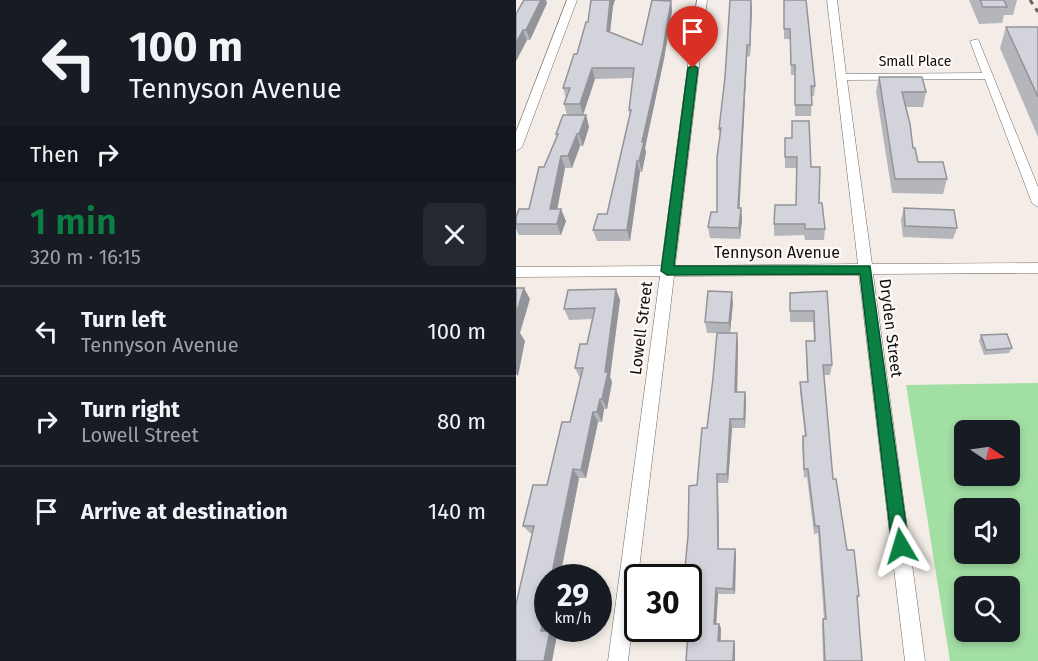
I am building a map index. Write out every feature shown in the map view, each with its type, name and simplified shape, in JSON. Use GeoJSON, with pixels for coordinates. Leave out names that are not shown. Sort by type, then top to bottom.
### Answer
{"type":"FeatureCollection","features":[{"type":"Feature","properties":{"kind":"street"},"geometry":{"type":"LineString","coordinates":[[516,147],[573,0]]}},
{"type":"Feature","properties":{"kind":"street","name":"Lowell Street"},"geometry":{"type":"LineString","coordinates":[[618,661],[702,0]]}},
{"type":"Feature","properties":{"kind":"street","name":"Dryden Street"},"geometry":{"type":"LineString","coordinates":[[832,0],[915,661]]}},
{"type":"Feature","properties":{"kind":"street"},"geometry":{"type":"LineString","coordinates":[[975,41],[1038,203]]}},
{"type":"Feature","properties":{"kind":"street","name":"Small Place"},"geometry":{"type":"LineString","coordinates":[[841,77],[989,76]]}},
{"type":"Feature","properties":{"kind":"street","name":"Tennyson Avenue"},"geometry":{"type":"LineString","coordinates":[[516,272],[1038,268]]}},
{"type":"Feature","properties":{"kind":"green space"},"geometry":{"type":"Polygon","coordinates":[[[1038,383],[1038,661],[950,661],[906,385],[1038,383]]]}},
{"type":"Feature","properties":{"kind":"building"},"geometry":{"type":"Polygon","coordinates":[[[524,0],[541,0],[526,30],[523,30],[516,43],[516,14],[524,0]]]}},
{"type":"Feature","properties":{"kind":"building"},"geometry":{"type":"Polygon","coordinates":[[[591,0],[610,0],[607,31],[642,45],[652,0],[671,1],[663,49],[642,142],[644,142],[639,161],[637,161],[627,230],[593,230],[598,214],[607,214],[631,110],[629,110],[634,68],[592,68],[580,104],[564,104],[570,88],[563,88],[574,54],[577,54],[586,22],[588,22],[591,0]]]}},
{"type":"Feature","properties":{"kind":"building"},"geometry":{"type":"Polygon","coordinates":[[[730,0],[751,0],[750,45],[747,45],[738,208],[741,208],[739,228],[708,227],[711,212],[717,212],[717,157],[730,0]]]}},
{"type":"Feature","properties":{"kind":"building"},"geometry":{"type":"Polygon","coordinates":[[[784,0],[806,0],[815,86],[811,86],[812,105],[795,105],[795,65],[791,65],[790,29],[784,29],[784,0]]]}},
{"type":"Feature","properties":{"kind":"building"},"geometry":{"type":"Polygon","coordinates":[[[980,0],[1004,0],[1007,7],[983,7],[980,0]]]}},
{"type":"Feature","properties":{"kind":"building"},"geometry":{"type":"Polygon","coordinates":[[[1006,27],[1038,27],[1038,97],[1006,27]]]}},
{"type":"Feature","properties":{"kind":"building"},"geometry":{"type":"Polygon","coordinates":[[[879,77],[922,77],[926,92],[902,92],[913,148],[915,148],[918,162],[943,162],[947,179],[895,179],[879,77]]]}},
{"type":"Feature","properties":{"kind":"building"},"geometry":{"type":"Polygon","coordinates":[[[563,115],[586,115],[568,156],[561,156],[550,209],[561,209],[557,224],[516,224],[519,209],[529,209],[539,167],[544,167],[558,134],[556,134],[563,115]]]}},
{"type":"Feature","properties":{"kind":"building"},"geometry":{"type":"Polygon","coordinates":[[[792,121],[809,121],[811,167],[820,167],[819,203],[822,203],[825,229],[805,229],[805,224],[774,224],[775,205],[796,205],[797,157],[785,157],[785,138],[792,138],[792,121]]]}},
{"type":"Feature","properties":{"kind":"building"},"geometry":{"type":"Polygon","coordinates":[[[904,208],[954,210],[957,228],[905,226],[904,208]]]}},
{"type":"Feature","properties":{"kind":"building"},"geometry":{"type":"Polygon","coordinates":[[[516,288],[524,288],[516,314],[516,288]]]}},
{"type":"Feature","properties":{"kind":"building"},"geometry":{"type":"Polygon","coordinates":[[[616,289],[605,372],[608,372],[602,399],[600,399],[597,412],[593,412],[581,470],[573,469],[554,564],[534,564],[534,642],[548,642],[544,661],[516,661],[516,604],[534,526],[523,526],[533,485],[547,485],[562,422],[570,422],[583,368],[575,368],[580,344],[587,344],[595,308],[564,309],[568,290],[616,289]]]}},
{"type":"Feature","properties":{"kind":"building"},"geometry":{"type":"Polygon","coordinates":[[[708,291],[732,292],[729,323],[705,322],[708,291]]]}},
{"type":"Feature","properties":{"kind":"building"},"geometry":{"type":"Polygon","coordinates":[[[827,291],[832,365],[823,365],[833,479],[836,479],[847,550],[854,550],[862,661],[825,661],[823,619],[826,619],[819,526],[815,526],[808,469],[804,469],[803,436],[806,436],[800,382],[808,382],[806,341],[815,341],[814,311],[790,311],[790,293],[827,291]]]}},
{"type":"Feature","properties":{"kind":"building"},"geometry":{"type":"Polygon","coordinates":[[[717,333],[737,333],[735,392],[745,392],[744,419],[730,419],[727,474],[717,474],[718,549],[735,549],[733,589],[716,588],[714,624],[719,624],[718,641],[734,641],[733,661],[686,661],[687,642],[702,642],[702,564],[685,564],[689,486],[697,485],[702,428],[707,428],[717,333]]]}},
{"type":"Feature","properties":{"kind":"building"},"geometry":{"type":"Polygon","coordinates":[[[1007,334],[1012,348],[986,350],[981,335],[1007,334]]]}},
{"type":"Feature","properties":{"kind":"railway"},"geometry":{"type":"LineString","coordinates":[[1030,0],[1038,12]]}},
{"type":"Feature","properties":{"kind":"route"},"geometry":{"type":"LineString","coordinates":[[693,68],[667,271],[866,269],[901,546]]}}]}
